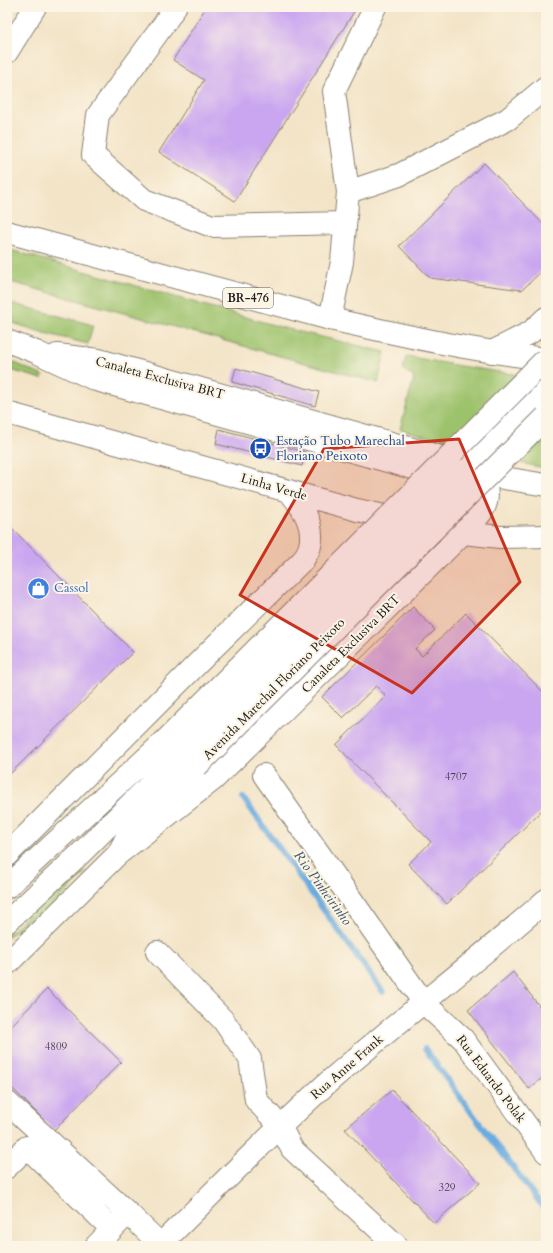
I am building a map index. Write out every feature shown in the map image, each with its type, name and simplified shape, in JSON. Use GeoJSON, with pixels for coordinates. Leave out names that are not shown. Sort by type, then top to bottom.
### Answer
{"type":"FeatureCollection","features":[{"type":"Feature","properties":{"kind":"main road"},"geometry":{"type":"LineString","coordinates":[[7,52],[35,7]]}},
{"type":"Feature","properties":{"kind":"main road"},"geometry":{"type":"LineString","coordinates":[[174,7],[164,24],[98,115],[93,155],[144,200],[212,226],[345,223]]}},
{"type":"Feature","properties":{"kind":"main road"},"geometry":{"type":"LineString","coordinates":[[330,319],[342,262],[348,192],[334,91],[375,7]]}},
{"type":"Feature","properties":{"kind":"main road"},"geometry":{"type":"LineString","coordinates":[[348,192],[399,175],[508,119],[546,87]]}},
{"type":"Feature","properties":{"kind":"main road","name":"BR-476"},"geometry":{"type":"LineString","coordinates":[[7,232],[330,319],[492,352],[546,359]]}},
{"type":"Feature","properties":{"kind":"main road"},"geometry":{"type":"LineString","coordinates":[[492,352],[531,332],[546,318]]}},
{"type":"Feature","properties":{"kind":"main road","name":"Canaleta Exclusiva BRT"},"geometry":{"type":"LineString","coordinates":[[7,341],[36,352],[99,360],[384,442],[452,460],[472,472],[486,487],[486,505],[481,514],[463,533],[220,774],[118,854]]}},
{"type":"Feature","properties":{"kind":"main road"},"geometry":{"type":"LineString","coordinates":[[7,887],[168,738],[546,359]]}},
{"type":"Feature","properties":{"kind":"main road","name":"Canaleta Exclusiva BRT"},"geometry":{"type":"LineString","coordinates":[[7,922],[82,852],[190,759],[472,472],[546,388]]}},
{"type":"Feature","properties":{"kind":"main road","name":"Linha Verde"},"geometry":{"type":"LineString","coordinates":[[7,413],[357,510],[463,533],[500,537],[546,536]]}},
{"type":"Feature","properties":{"kind":"main road","name":"Avenida Marechal Floriano Peixoto"},"geometry":{"type":"LineString","coordinates":[[7,964],[118,854],[132,827],[164,797],[190,759],[546,417]]}},
{"type":"Feature","properties":{"kind":"main road","name":"Canaleta Exclusiva BRT"},"geometry":{"type":"LineString","coordinates":[[472,472],[546,485]]}},
{"type":"Feature","properties":{"kind":"main road"},"geometry":{"type":"LineString","coordinates":[[7,855],[303,560],[310,547],[311,530],[303,509],[289,491]]}},
{"type":"Feature","properties":{"kind":"main road","name":"Rua Eduardo Polak"},"geometry":{"type":"LineString","coordinates":[[264,775],[424,1003],[463,1039],[546,1152]]}},
{"type":"Feature","properties":{"kind":"main road"},"geometry":{"type":"LineString","coordinates":[[59,803],[121,782]]}},
{"type":"Feature","properties":{"kind":"main road","name":"Canaleta Exclusiva BRT"},"geometry":{"type":"LineString","coordinates":[[82,852],[186,800]]}},
{"type":"Feature","properties":{"kind":"main road","name":"Rua Anne Frank"},"geometry":{"type":"LineString","coordinates":[[160,1245],[280,1126],[325,1085],[524,920],[546,900]]}},
{"type":"Feature","properties":{"kind":"main road"},"geometry":{"type":"LineString","coordinates":[[7,944],[49,923]]}},
{"type":"Feature","properties":{"kind":"main road"},"geometry":{"type":"LineString","coordinates":[[157,952],[223,1020],[250,1059],[256,1100],[280,1126],[292,1150],[397,1246]]}},
{"type":"Feature","properties":{"kind":"main road"},"geometry":{"type":"LineString","coordinates":[[7,1102],[128,1213],[160,1245]]}},
{"type":"Feature","properties":{"kind":"main road"},"geometry":{"type":"LineString","coordinates":[[7,1167],[27,1147],[112,1229]]}},
{"type":"Feature","properties":{"kind":"main road"},"geometry":{"type":"LineString","coordinates":[[96,1246],[128,1213]]}},
{"type":"Feature","properties":{"kind":"highlighted area"},"geometry":{"type":"Polygon","coordinates":[[[459,439],[520,582],[412,693],[240,595],[324,449],[459,439]]]}},
{"type":"Feature","properties":{"kind":"green space"},"geometry":{"type":"Polygon","coordinates":[[[7,249],[284,328],[385,352],[378,383],[7,281],[7,249]]]}},
{"type":"Feature","properties":{"kind":"green space"},"geometry":{"type":"Polygon","coordinates":[[[7,302],[93,325],[88,344],[44,333],[7,321],[7,302]]]}},
{"type":"Feature","properties":{"kind":"green space"},"geometry":{"type":"Polygon","coordinates":[[[406,356],[546,379],[546,468],[500,458],[400,429],[414,378],[403,369],[406,356]]]}},
{"type":"Feature","properties":{"kind":"green space"},"geometry":{"type":"Polygon","coordinates":[[[7,359],[43,376],[42,379],[7,369],[7,359]]]}},
{"type":"Feature","properties":{"kind":"green space"},"geometry":{"type":"Polygon","coordinates":[[[86,871],[48,911],[7,937],[7,935],[43,902],[86,871]]]}},
{"type":"Feature","properties":{"kind":"building"},"geometry":{"type":"Polygon","coordinates":[[[206,7],[357,7],[235,201],[159,152],[204,80],[173,60],[206,7]]]}},
{"type":"Feature","properties":{"kind":"building"},"geometry":{"type":"Polygon","coordinates":[[[484,163],[546,227],[546,267],[522,290],[430,278],[399,246],[484,163]]]}},
{"type":"Feature","properties":{"kind":"building","name":"Estação Tubo Marechal Floriano Peixoto"},"geometry":{"type":"Polygon","coordinates":[[[236,368],[319,392],[315,406],[232,382],[236,368]]]}},
{"type":"Feature","properties":{"kind":"building","name":"Estação Tubo Marechal Floriano Peixoto"},"geometry":{"type":"Polygon","coordinates":[[[219,429],[305,452],[302,466],[216,444],[219,429]]]}},
{"type":"Feature","properties":{"kind":"building","name":"Cassol"},"geometry":{"type":"Polygon","coordinates":[[[7,523],[133,652],[7,777],[7,523]]]}},
{"type":"Feature","properties":{"kind":"building"},"geometry":{"type":"Polygon","coordinates":[[[413,607],[435,630],[415,649],[422,656],[466,613],[546,695],[546,806],[447,904],[408,864],[431,842],[336,745],[386,696],[376,686],[343,718],[322,697],[413,607]]]}},
{"type":"Feature","properties":{"kind":"building"},"geometry":{"type":"Polygon","coordinates":[[[513,972],[546,1015],[546,1075],[529,1089],[468,1010],[513,972]]]}},
{"type":"Feature","properties":{"kind":"building"},"geometry":{"type":"Polygon","coordinates":[[[47,989],[121,1062],[54,1130],[7,1083],[7,1030],[47,989]]]}},
{"type":"Feature","properties":{"kind":"building"},"geometry":{"type":"Polygon","coordinates":[[[392,1090],[480,1183],[434,1223],[345,1129],[392,1090]]]}},
{"type":"Feature","properties":{"kind":"waterway","name":"Rio Pinheirinho"},"geometry":{"type":"LineString","coordinates":[[243,798],[383,992]]}},
{"type":"Feature","properties":{"kind":"waterway","name":"Rio Pinheirinho"},"geometry":{"type":"LineString","coordinates":[[425,1049],[546,1211]]}},
{"type":"Feature","properties":{"kind":"place","name":"Estação Tubo Marechal Floriano Peixoto"},"geometry":{"type":"Point","coordinates":[261,448]}},
{"type":"Feature","properties":{"kind":"place","name":"Cassol"},"geometry":{"type":"Point","coordinates":[39,588]}}]}
